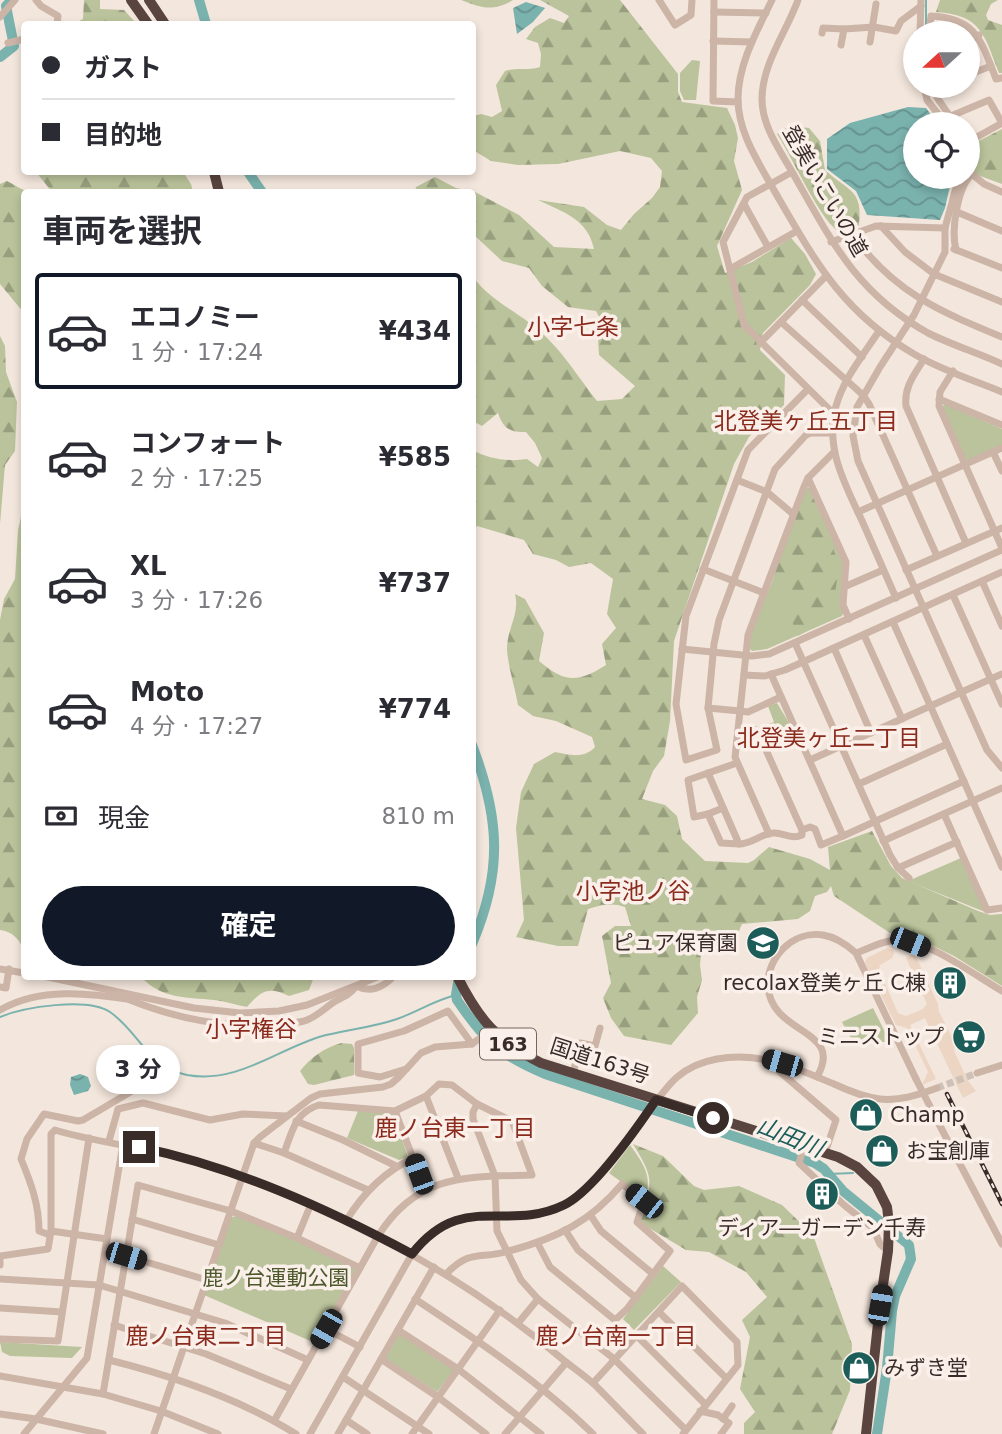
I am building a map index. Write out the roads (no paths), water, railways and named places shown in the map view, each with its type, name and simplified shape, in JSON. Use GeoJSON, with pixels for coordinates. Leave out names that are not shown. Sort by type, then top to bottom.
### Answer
{"type":"FeatureCollection","features":[{"type":"Feature","properties":{"kind":"highway"},"geometry":{"type":"LineString","coordinates":[[131,0],[146,21]]}},
{"type":"Feature","properties":{"kind":"highway"},"geometry":{"type":"LineString","coordinates":[[140,0],[154,21]]}},
{"type":"Feature","properties":{"kind":"highway"},"geometry":{"type":"LineString","coordinates":[[149,0],[163,21]]}},
{"type":"Feature","properties":{"kind":"highway"},"geometry":{"type":"LineString","coordinates":[[157,0],[169,21]]}},
{"type":"Feature","properties":{"kind":"highway","name":"国道163号"},"geometry":{"type":"LineString","coordinates":[[459,980],[488,1032],[541,1063],[656,1100],[802,1154],[825,1153],[849,1162],[867,1174],[882,1195],[889,1223],[866,1434]]}},
{"type":"Feature","properties":{"kind":"street"},"geometry":{"type":"LineString","coordinates":[[0,17],[15,0]]}},
{"type":"Feature","properties":{"kind":"street"},"geometry":{"type":"LineString","coordinates":[[36,0],[58,16],[57,21]]}},
{"type":"Feature","properties":{"kind":"street"},"geometry":{"type":"LineString","coordinates":[[659,0],[675,24],[691,15],[692,0]]}},
{"type":"Feature","properties":{"kind":"street"},"geometry":{"type":"LineString","coordinates":[[714,0],[713,101],[737,102]]}},
{"type":"Feature","properties":{"kind":"street"},"geometry":{"type":"LineString","coordinates":[[772,0],[742,70],[737,102],[744,134],[797,231],[825,276],[849,305],[879,331],[924,359],[1002,392]]}},
{"type":"Feature","properties":{"kind":"street","name":"登美いこいの道"},"geometry":{"type":"LineString","coordinates":[[798,0],[766,71],[762,99],[771,135],[831,242],[865,285],[891,309],[910,321],[944,340],[1002,364]]}},
{"type":"Feature","properties":{"kind":"street"},"geometry":{"type":"LineString","coordinates":[[822,33],[823,29],[874,27],[896,31],[901,21],[921,3]]}},
{"type":"Feature","properties":{"kind":"street"},"geometry":{"type":"LineString","coordinates":[[920,21],[921,3]]}},
{"type":"Feature","properties":{"kind":"street"},"geometry":{"type":"LineString","coordinates":[[870,42],[876,4]]}},
{"type":"Feature","properties":{"kind":"street"},"geometry":{"type":"LineString","coordinates":[[713,12],[766,13]]}},
{"type":"Feature","properties":{"kind":"street"},"geometry":{"type":"LineString","coordinates":[[930,21],[931,16],[951,17],[957,21]]}},
{"type":"Feature","properties":{"kind":"street"},"geometry":{"type":"LineString","coordinates":[[841,45],[844,29]]}},
{"type":"Feature","properties":{"kind":"street"},"geometry":{"type":"LineString","coordinates":[[980,38],[996,79],[1002,78]]}},
{"type":"Feature","properties":{"kind":"street"},"geometry":{"type":"LineString","coordinates":[[8,43],[21,40]]}},
{"type":"Feature","properties":{"kind":"street"},"geometry":{"type":"LineString","coordinates":[[713,41],[752,42]]}},
{"type":"Feature","properties":{"kind":"street"},"geometry":{"type":"LineString","coordinates":[[980,70],[991,66]]}},
{"type":"Feature","properties":{"kind":"street"},"geometry":{"type":"LineString","coordinates":[[936,98],[948,112]]}},
{"type":"Feature","properties":{"kind":"street"},"geometry":{"type":"LineString","coordinates":[[960,112],[989,100],[1002,123],[980,135]]}},
{"type":"Feature","properties":{"kind":"street"},"geometry":{"type":"LineString","coordinates":[[792,172],[747,197],[723,242],[744,326],[834,414]]}},
{"type":"Feature","properties":{"kind":"street"},"geometry":{"type":"LineString","coordinates":[[980,181],[1002,192]]}},
{"type":"Feature","properties":{"kind":"street"},"geometry":{"type":"LineString","coordinates":[[956,189],[945,228],[946,247],[922,301],[863,395],[854,421],[854,445],[858,461],[987,750],[1002,768]]}},
{"type":"Feature","properties":{"kind":"street"},"geometry":{"type":"LineString","coordinates":[[956,250],[954,231],[963,189]]}},
{"type":"Feature","properties":{"kind":"street"},"geometry":{"type":"LineString","coordinates":[[744,204],[768,247]]}},
{"type":"Feature","properties":{"kind":"street"},"geometry":{"type":"LineString","coordinates":[[957,212],[1002,231]]}},
{"type":"Feature","properties":{"kind":"street"},"geometry":{"type":"LineString","coordinates":[[881,226],[905,252],[934,274],[1002,302]]}},
{"type":"Feature","properties":{"kind":"street"},"geometry":{"type":"LineString","coordinates":[[831,242],[871,227],[945,228]]}},
{"type":"Feature","properties":{"kind":"street"},"geometry":{"type":"LineString","coordinates":[[730,269],[797,231]]}},
{"type":"Feature","properties":{"kind":"street"},"geometry":{"type":"LineString","coordinates":[[852,234],[884,271],[922,301],[1002,337]]}},
{"type":"Feature","properties":{"kind":"street"},"geometry":{"type":"LineString","coordinates":[[946,247],[1002,268]]}},
{"type":"Feature","properties":{"kind":"street"},"geometry":{"type":"LineString","coordinates":[[760,343],[825,276]]}},
{"type":"Feature","properties":{"kind":"street"},"geometry":{"type":"LineString","coordinates":[[802,300],[862,356]]}},
{"type":"Feature","properties":{"kind":"street"},"geometry":{"type":"LineString","coordinates":[[781,322],[863,395],[937,556]]}},
{"type":"Feature","properties":{"kind":"street"},"geometry":{"type":"LineString","coordinates":[[879,331],[846,382],[834,414],[832,433],[838,467],[895,597]]}},
{"type":"Feature","properties":{"kind":"street"},"geometry":{"type":"LineString","coordinates":[[924,359],[908,385],[906,407],[966,543]]}},
{"type":"Feature","properties":{"kind":"street"},"geometry":{"type":"LineString","coordinates":[[682,649],[745,655],[769,653],[1002,549],[998,529],[941,412],[940,392],[953,371]]}},
{"type":"Feature","properties":{"kind":"street"},"geometry":{"type":"LineString","coordinates":[[808,388],[748,450],[686,616],[676,704],[686,760],[717,750],[708,708],[719,620],[775,469],[806,435],[832,433]]}},
{"type":"Feature","properties":{"kind":"street"},"geometry":{"type":"LineString","coordinates":[[939,399],[1002,425]]}},
{"type":"Feature","properties":{"kind":"street"},"geometry":{"type":"LineString","coordinates":[[858,512],[1002,448]]}},
{"type":"Feature","properties":{"kind":"street"},"geometry":{"type":"LineString","coordinates":[[769,834],[735,757],[748,635],[808,478],[834,452]]}},
{"type":"Feature","properties":{"kind":"street"},"geometry":{"type":"LineString","coordinates":[[993,452],[1002,471]]}},
{"type":"Feature","properties":{"kind":"street"},"geometry":{"type":"LineString","coordinates":[[808,478],[846,562],[843,605],[849,619]]}},
{"type":"Feature","properties":{"kind":"street"},"geometry":{"type":"LineString","coordinates":[[737,480],[766,492],[793,514]]}},
{"type":"Feature","properties":{"kind":"street"},"geometry":{"type":"LineString","coordinates":[[906,570],[998,529]]}},
{"type":"Feature","properties":{"kind":"street"},"geometry":{"type":"LineString","coordinates":[[703,569],[764,593]]}},
{"type":"Feature","properties":{"kind":"street"},"geometry":{"type":"LineString","coordinates":[[844,587],[883,570]]}},
{"type":"Feature","properties":{"kind":"street"},"geometry":{"type":"LineString","coordinates":[[744,675],[771,674],[804,662],[1002,572]]}},
{"type":"Feature","properties":{"kind":"street"},"geometry":{"type":"LineString","coordinates":[[982,581],[1002,626]]}},
{"type":"Feature","properties":{"kind":"street"},"geometry":{"type":"LineString","coordinates":[[953,595],[1002,704]]}},
{"type":"Feature","properties":{"kind":"street"},"geometry":{"type":"LineString","coordinates":[[892,622],[1002,867]]}},
{"type":"Feature","properties":{"kind":"street"},"geometry":{"type":"LineString","coordinates":[[864,635],[902,719]]}},
{"type":"Feature","properties":{"kind":"street"},"geometry":{"type":"LineString","coordinates":[[795,643],[883,841],[898,868],[909,878]]}},
{"type":"Feature","properties":{"kind":"street"},"geometry":{"type":"LineString","coordinates":[[834,648],[871,733]]}},
{"type":"Feature","properties":{"kind":"street"},"geometry":{"type":"LineString","coordinates":[[771,674],[843,836]]}},
{"type":"Feature","properties":{"kind":"street"},"geometry":{"type":"LineString","coordinates":[[810,760],[1002,674]]}},
{"type":"Feature","properties":{"kind":"street"},"geometry":{"type":"LineString","coordinates":[[708,708],[748,712],[781,697]]}},
{"type":"Feature","properties":{"kind":"street"},"geometry":{"type":"LineString","coordinates":[[708,814],[722,843],[750,843],[777,833],[798,838],[802,835],[757,730],[739,729]]}},
{"type":"Feature","properties":{"kind":"street"},"geometry":{"type":"LineString","coordinates":[[763,745],[799,736]]}},
{"type":"Feature","properties":{"kind":"street"},"geometry":{"type":"LineString","coordinates":[[859,784],[947,744]]}},
{"type":"Feature","properties":{"kind":"street"},"geometry":{"type":"LineString","coordinates":[[723,808],[694,817],[688,780],[737,763]]}},
{"type":"Feature","properties":{"kind":"street"},"geometry":{"type":"LineString","coordinates":[[708,773],[738,844]]}},
{"type":"Feature","properties":{"kind":"street"},"geometry":{"type":"LineString","coordinates":[[802,830],[810,827],[814,829],[821,845],[964,781]]}},
{"type":"Feature","properties":{"kind":"street"},"geometry":{"type":"LineString","coordinates":[[883,841],[1002,788]]}},
{"type":"Feature","properties":{"kind":"street"},"geometry":{"type":"LineString","coordinates":[[944,814],[987,910],[1002,908]]}},
{"type":"Feature","properties":{"kind":"street"},"geometry":{"type":"LineString","coordinates":[[898,868],[957,842]]}},
{"type":"Feature","properties":{"kind":"street"},"geometry":{"type":"LineString","coordinates":[[817,1077],[822,1064],[821,1048],[812,1036],[787,1022],[776,1010],[768,988],[771,968],[783,948],[805,936],[821,934],[831,936],[856,953],[916,1079],[1002,1244]]}},
{"type":"Feature","properties":{"kind":"street"},"geometry":{"type":"LineString","coordinates":[[856,953],[887,941],[910,942],[956,962],[1002,991]]}},
{"type":"Feature","properties":{"kind":"street"},"geometry":{"type":"LineString","coordinates":[[0,968],[21,972]]}},
{"type":"Feature","properties":{"kind":"street"},"geometry":{"type":"LineString","coordinates":[[0,988],[6,988],[9,969]]}},
{"type":"Feature","properties":{"kind":"street"},"geometry":{"type":"LineString","coordinates":[[62,980],[194,1008]]}},
{"type":"Feature","properties":{"kind":"street"},"geometry":{"type":"LineString","coordinates":[[0,1010],[17,1002],[52,994],[240,1013],[279,1011],[318,1002],[370,980]]}},
{"type":"Feature","properties":{"kind":"street"},"geometry":{"type":"LineString","coordinates":[[356,986],[376,989],[388,980]]}},
{"type":"Feature","properties":{"kind":"street"},"geometry":{"type":"LineString","coordinates":[[130,1000],[183,1018],[229,1026],[258,1025],[307,1020],[352,993],[356,986]]}},
{"type":"Feature","properties":{"kind":"street"},"geometry":{"type":"LineString","coordinates":[[406,1068],[380,1077],[358,1073],[358,1044],[404,1031],[447,1011],[475,1042]]}},
{"type":"Feature","properties":{"kind":"street"},"geometry":{"type":"LineString","coordinates":[[573,1074],[580,1043],[595,1046],[600,1028]]}},
{"type":"Feature","properties":{"kind":"street"},"geometry":{"type":"LineString","coordinates":[[154,1434],[254,1143],[286,1116],[320,1094],[383,1087],[391,1084],[421,1053],[475,1042],[488,1032]]}},
{"type":"Feature","properties":{"kind":"street"},"geometry":{"type":"LineString","coordinates":[[310,1434],[412,1254],[425,1238],[449,1222],[470,1216],[543,1213],[576,1198],[593,1183],[673,1079],[694,1066],[706,1061],[756,1057],[782,1063],[859,1094],[880,1099],[906,1098],[937,1088]]}},
{"type":"Feature","properties":{"kind":"street"},"geometry":{"type":"LineString","coordinates":[[782,1063],[779,1071],[836,1120],[825,1153]]}},
{"type":"Feature","properties":{"kind":"street"},"geometry":{"type":"LineString","coordinates":[[977,1073],[1002,1065]]}},
{"type":"Feature","properties":{"kind":"street"},"geometry":{"type":"LineString","coordinates":[[107,1239],[39,1231],[39,1211],[21,1159],[27,1139],[44,1114],[83,1120],[149,1081]]}},
{"type":"Feature","properties":{"kind":"street"},"geometry":{"type":"LineString","coordinates":[[274,1421],[378,1236],[395,1214],[425,1191],[458,1178],[532,1175],[512,1121],[477,1104],[452,1085],[439,1084],[426,1096],[395,1111],[319,1105],[304,1112],[296,1121],[284,1153]]}},
{"type":"Feature","properties":{"kind":"street"},"geometry":{"type":"LineString","coordinates":[[426,1096],[458,1178]]}},
{"type":"Feature","properties":{"kind":"street"},"geometry":{"type":"LineString","coordinates":[[109,1141],[118,1109],[143,1103],[210,1120],[243,1114],[286,1116]]}},
{"type":"Feature","properties":{"kind":"street"},"geometry":{"type":"LineString","coordinates":[[477,1104],[472,1112],[473,1119],[495,1176],[497,1231],[521,1280],[538,1299],[614,1358],[685,1432],[738,1365],[737,1342],[682,1286],[614,1358],[593,1383]]}},
{"type":"Feature","properties":{"kind":"street"},"geometry":{"type":"LineString","coordinates":[[395,1111],[425,1191]]}},
{"type":"Feature","properties":{"kind":"street"},"geometry":{"type":"LineString","coordinates":[[296,1121],[396,1166]]}},
{"type":"Feature","properties":{"kind":"street"},"geometry":{"type":"LineString","coordinates":[[0,1265],[0,1256],[48,1249],[51,1133],[55,1130],[181,1157],[310,1204],[378,1236],[446,1274],[519,1322],[593,1383],[643,1434]]}},
{"type":"Feature","properties":{"kind":"street"},"geometry":{"type":"LineString","coordinates":[[0,1339],[58,1340],[89,1138]]}},
{"type":"Feature","properties":{"kind":"street"},"geometry":{"type":"LineString","coordinates":[[254,1143],[284,1153],[368,1190]]}},
{"type":"Feature","properties":{"kind":"street"},"geometry":{"type":"LineString","coordinates":[[24,1434],[87,1358],[123,1144]]}},
{"type":"Feature","properties":{"kind":"street"},"geometry":{"type":"LineString","coordinates":[[802,1154],[799,1163],[873,1228],[880,1244],[888,1245]]}},
{"type":"Feature","properties":{"kind":"street"},"geometry":{"type":"LineString","coordinates":[[346,1220],[368,1190],[396,1166],[413,1158]]}},
{"type":"Feature","properties":{"kind":"street"},"geometry":{"type":"LineString","coordinates":[[446,1274],[460,1260],[475,1255],[506,1252],[565,1230],[591,1216],[622,1184],[644,1201],[637,1222],[670,1251],[636,1298],[615,1320],[550,1267],[537,1242]]}},
{"type":"Feature","properties":{"kind":"street"},"geometry":{"type":"LineString","coordinates":[[103,1394],[138,1185],[230,1211],[297,1238],[360,1268]]}},
{"type":"Feature","properties":{"kind":"street"},"geometry":{"type":"LineString","coordinates":[[297,1238],[310,1204]]}},
{"type":"Feature","properties":{"kind":"street"},"geometry":{"type":"LineString","coordinates":[[591,1216],[601,1231],[653,1274]]}},
{"type":"Feature","properties":{"kind":"street"},"geometry":{"type":"LineString","coordinates":[[132,1219],[219,1245]]}},
{"type":"Feature","properties":{"kind":"street"},"geometry":{"type":"LineString","coordinates":[[565,1230],[578,1250],[636,1298]]}},
{"type":"Feature","properties":{"kind":"street"},"geometry":{"type":"LineString","coordinates":[[126,1256],[207,1280]]}},
{"type":"Feature","properties":{"kind":"street"},"geometry":{"type":"LineString","coordinates":[[338,1434],[434,1267]]}},
{"type":"Feature","properties":{"kind":"street"},"geometry":{"type":"LineString","coordinates":[[0,1279],[99,1285],[195,1313],[259,1337],[308,1360]]}},
{"type":"Feature","properties":{"kind":"street"},"geometry":{"type":"LineString","coordinates":[[415,1299],[478,1340],[543,1390],[593,1434]]}},
{"type":"Feature","properties":{"kind":"street"},"geometry":{"type":"LineString","coordinates":[[519,1322],[538,1299]]}},
{"type":"Feature","properties":{"kind":"street"},"geometry":{"type":"LineString","coordinates":[[0,1308],[62,1312]]}},
{"type":"Feature","properties":{"kind":"street"},"geometry":{"type":"LineString","coordinates":[[412,1434],[500,1310]]}},
{"type":"Feature","properties":{"kind":"street"},"geometry":{"type":"LineString","coordinates":[[659,1312],[726,1378]]}},
{"type":"Feature","properties":{"kind":"street"},"geometry":{"type":"LineString","coordinates":[[114,1325],[184,1346],[291,1389]]}},
{"type":"Feature","properties":{"kind":"street"},"geometry":{"type":"LineString","coordinates":[[326,1329],[360,1347]]}},
{"type":"Feature","properties":{"kind":"street"},"geometry":{"type":"LineString","coordinates":[[398,1330],[458,1368],[541,1434]]}},
{"type":"Feature","properties":{"kind":"street"},"geometry":{"type":"LineString","coordinates":[[636,1335],[705,1404]]}},
{"type":"Feature","properties":{"kind":"street"},"geometry":{"type":"LineString","coordinates":[[381,1359],[438,1397],[486,1434]]}},
{"type":"Feature","properties":{"kind":"street"},"geometry":{"type":"LineString","coordinates":[[109,1360],[173,1379],[274,1421],[285,1431],[296,1434]]}},
{"type":"Feature","properties":{"kind":"street"},"geometry":{"type":"LineString","coordinates":[[506,1434],[566,1363]]}},
{"type":"Feature","properties":{"kind":"street"},"geometry":{"type":"LineString","coordinates":[[0,1376],[103,1394],[161,1411],[218,1434]]}},
{"type":"Feature","properties":{"kind":"street"},"geometry":{"type":"LineString","coordinates":[[343,1377],[429,1434]]}},
{"type":"Feature","properties":{"kind":"street"},"geometry":{"type":"LineString","coordinates":[[723,1419],[732,1406]]}},
{"type":"Feature","properties":{"kind":"street"},"geometry":{"type":"LineString","coordinates":[[700,1412],[718,1415],[729,1423],[720,1434]]}},
{"type":"Feature","properties":{"kind":"street"},"geometry":{"type":"LineString","coordinates":[[0,1414],[103,1434]]}},
{"type":"Feature","properties":{"kind":"street"},"geometry":{"type":"LineString","coordinates":[[346,1420],[367,1434]]}},
{"type":"Feature","properties":{"kind":"water"},"geometry":{"type":"Polygon","coordinates":[[[526,2],[545,8],[517,34],[513,8],[526,2]]]}},
{"type":"Feature","properties":{"kind":"water"},"geometry":{"type":"Polygon","coordinates":[[[908,107],[926,108],[929,112],[903,112],[903,189],[949,189],[940,220],[867,215],[856,191],[827,169],[827,139],[850,123],[908,107]]]}},
{"type":"Feature","properties":{"kind":"water"},"geometry":{"type":"Polygon","coordinates":[[[80,1074],[88,1077],[91,1086],[88,1091],[74,1095],[70,1085],[71,1077],[80,1074]]]}},
{"type":"Feature","properties":{"kind":"waterway","name":"山田川"},"geometry":{"type":"LineString","coordinates":[[199,0],[205,21]]}},
{"type":"Feature","properties":{"kind":"waterway"},"geometry":{"type":"LineString","coordinates":[[926,0],[926,21]]}},
{"type":"Feature","properties":{"kind":"waterway"},"geometry":{"type":"LineString","coordinates":[[0,57],[14,46],[6,6],[9,3]]}},
{"type":"Feature","properties":{"kind":"waterway","name":"山田川"},"geometry":{"type":"LineString","coordinates":[[250,175],[260,189]]}},
{"type":"Feature","properties":{"kind":"waterway","name":"山田川"},"geometry":{"type":"LineString","coordinates":[[476,757],[488,797],[494,845],[489,893],[476,934]]}},
{"type":"Feature","properties":{"kind":"waterway","name":"山田川"},"geometry":{"type":"LineString","coordinates":[[458,980],[457,1000],[485,1037],[504,1053],[545,1074],[815,1163],[824,1169],[843,1191],[909,1245],[911,1259],[895,1296],[892,1311],[877,1434]]}},
{"type":"Feature","properties":{"kind":"waterway"},"geometry":{"type":"LineString","coordinates":[[0,1017],[55,1005],[100,1007],[120,1020],[162,1064],[187,1075],[205,1077],[239,1071],[319,1037],[387,1022],[456,995]]}},
{"type":"Feature","properties":{"kind":"waterway"},"geometry":{"type":"LineString","coordinates":[[828,1174],[853,1173]]}},
{"type":"Feature","properties":{"kind":"tunnel"},"geometry":{"type":"LineString","coordinates":[[937,1088],[977,1073]]}},
{"type":"Feature","properties":{"kind":"railway"},"geometry":{"type":"LineString","coordinates":[[947,1094],[1002,1204]]}},
{"type":"Feature","properties":{"kind":"place","name":"ピュア保育園"},"geometry":{"type":"Point","coordinates":[763,943]}},
{"type":"Feature","properties":{"kind":"place","name":"recolax登美ヶ丘 C棟"},"geometry":{"type":"Point","coordinates":[950,983]}},
{"type":"Feature","properties":{"kind":"place","name":"ミニストップ"},"geometry":{"type":"Point","coordinates":[969,1037]}},
{"type":"Feature","properties":{"kind":"place","name":"Champ"},"geometry":{"type":"Point","coordinates":[866,1115]}},
{"type":"Feature","properties":{"kind":"place","name":"お宝創庫"},"geometry":{"type":"Point","coordinates":[882,1151]}},
{"type":"Feature","properties":{"kind":"place","name":"ディア―ガーデン千寿"},"geometry":{"type":"Point","coordinates":[822,1194]}},
{"type":"Feature","properties":{"kind":"place","name":"みずき堂"},"geometry":{"type":"Point","coordinates":[859,1368]}},
{"type":"Feature","properties":{"kind":"district","name":"小字七条"},"geometry":{"type":"Point","coordinates":[573,327]}},
{"type":"Feature","properties":{"kind":"district","name":"北登美ヶ丘五丁目"},"geometry":{"type":"Point","coordinates":[806,421]}},
{"type":"Feature","properties":{"kind":"district","name":"北登美ヶ丘二丁目"},"geometry":{"type":"Point","coordinates":[829,738]}},
{"type":"Feature","properties":{"kind":"district","name":"小字池ノ谷"},"geometry":{"type":"Point","coordinates":[633,891]}},
{"type":"Feature","properties":{"kind":"district","name":"小字権谷"},"geometry":{"type":"Point","coordinates":[251,1029]}},
{"type":"Feature","properties":{"kind":"district","name":"鹿ノ台東一丁目"},"geometry":{"type":"Point","coordinates":[455,1128]}},
{"type":"Feature","properties":{"kind":"district","name":"鹿ノ台東二丁目"},"geometry":{"type":"Point","coordinates":[206,1336]}},
{"type":"Feature","properties":{"kind":"district","name":"鹿ノ台南一丁目"},"geometry":{"type":"Point","coordinates":[616,1336]}},
{"type":"Feature","properties":{"kind":"park label","name":"鹿ノ台運動公園"},"geometry":{"type":"Point","coordinates":[276,1278]}}]}
